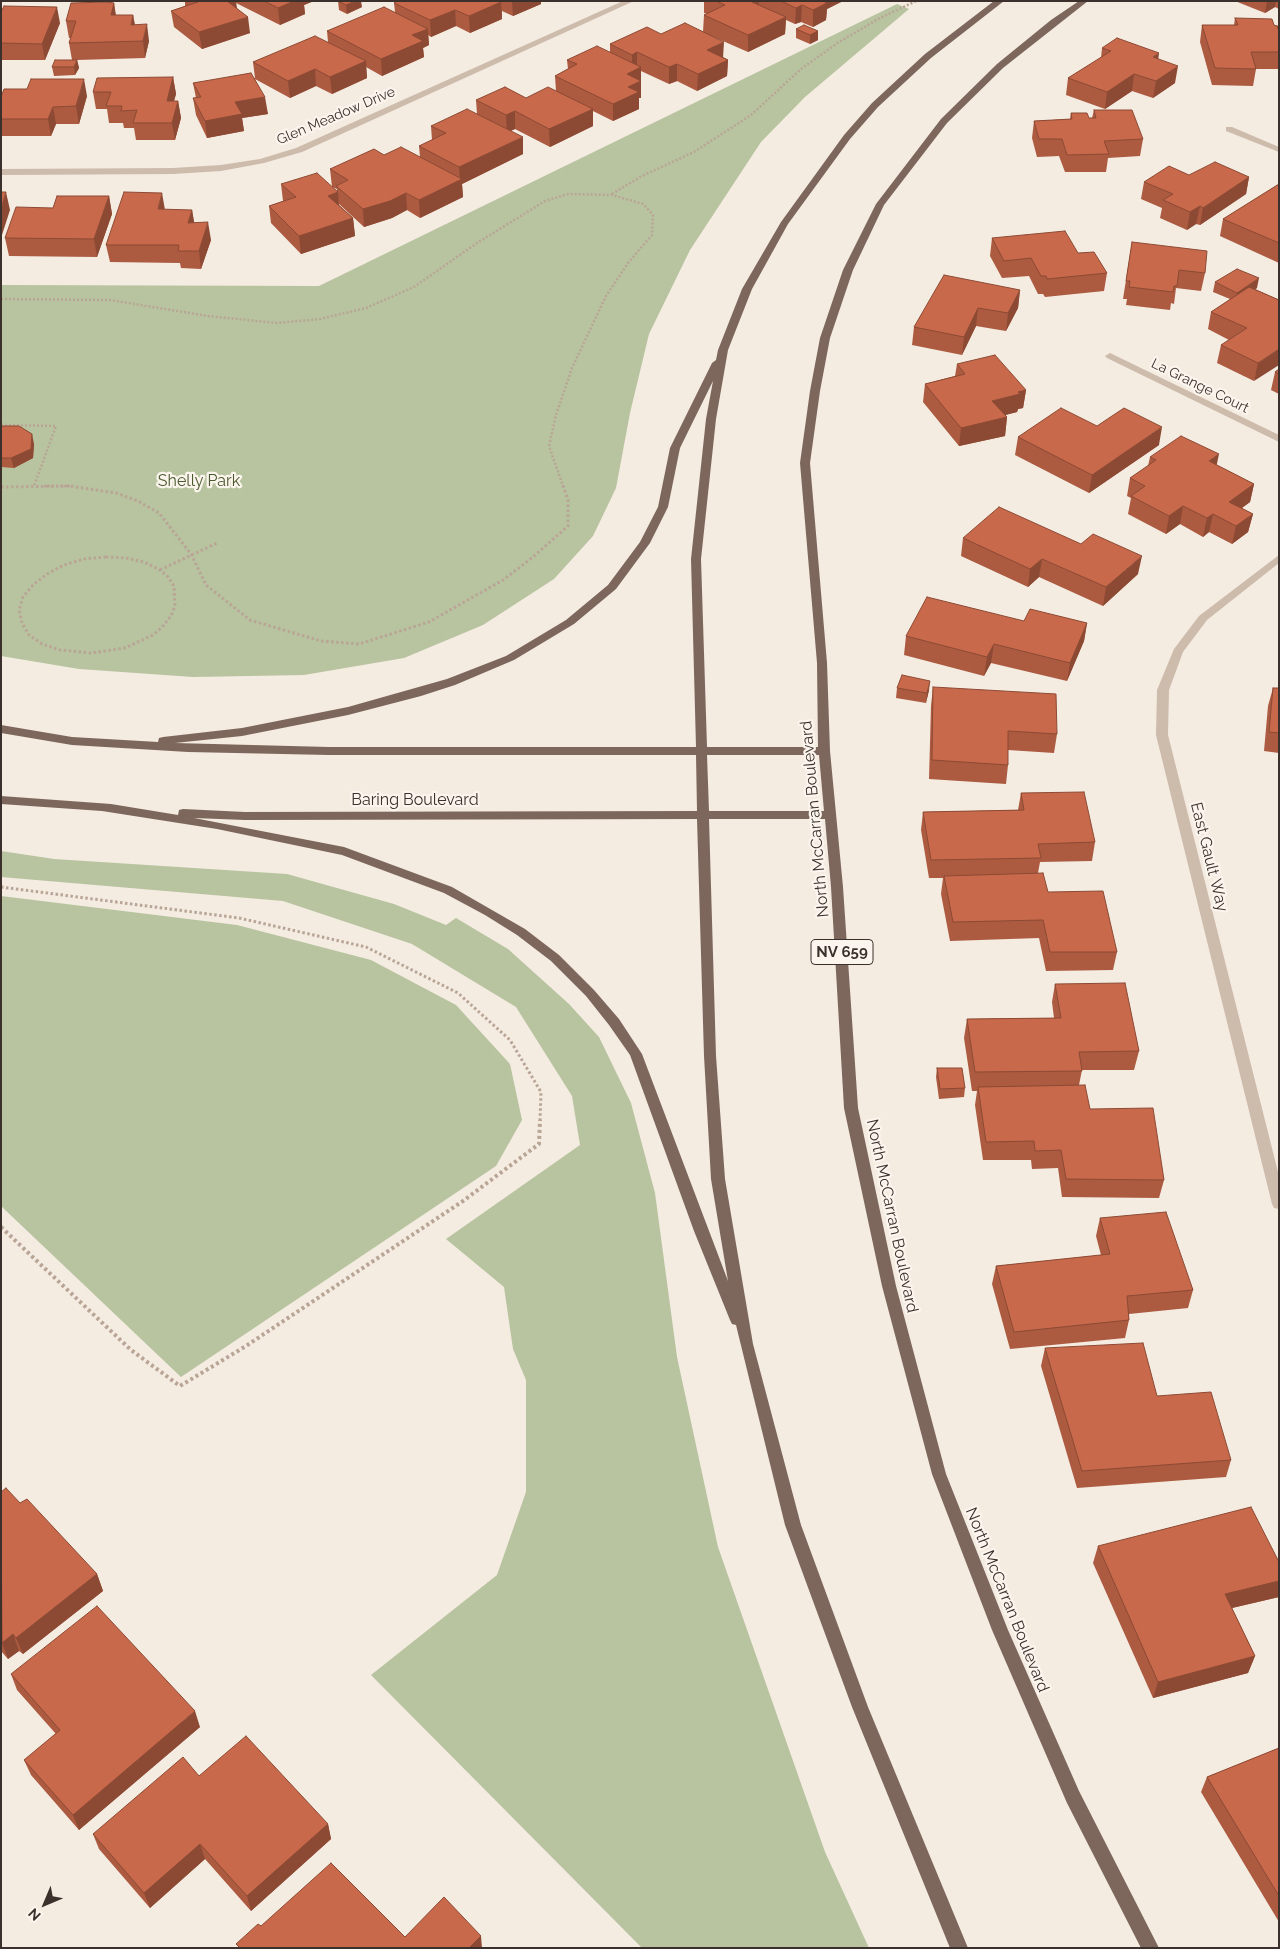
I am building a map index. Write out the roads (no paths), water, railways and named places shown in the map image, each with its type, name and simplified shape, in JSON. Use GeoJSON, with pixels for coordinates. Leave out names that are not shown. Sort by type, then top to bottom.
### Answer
{"type":"FeatureCollection","features":[{"type":"Feature","properties":{"kind":"main road"},"geometry":{"type":"LineString","coordinates":[[130,745],[242,732],[348,711],[451,682],[510,658],[570,622],[612,587],[645,543],[663,507],[675,448],[723,350],[747,289],[784,224],[847,137],[875,105],[928,56],[979,15],[1000,1]]}},
{"type":"Feature","properties":{"kind":"main road","name":"North McCarran Boulevard"},"geometry":{"type":"LineString","coordinates":[[1084,1],[1054,22],[1000,66],[944,121],[880,204],[848,270],[825,338],[815,391],[805,463],[822,663],[824,750],[838,887],[851,1108],[888,1286],[939,1474],[1000,1630],[1073,1797],[1150,1948]]}},
{"type":"Feature","properties":{"kind":"main road"},"geometry":{"type":"LineString","coordinates":[[723,350],[710,418],[696,559],[710,1056],[718,1179],[746,1344],[793,1525],[860,1707],[959,1948]]}},
{"type":"Feature","properties":{"kind":"main road"},"geometry":{"type":"LineString","coordinates":[[1,729],[72,740],[188,748],[330,751],[824,750]]}},
{"type":"Feature","properties":{"kind":"main road","name":"Baring Boulevard"},"geometry":{"type":"LineString","coordinates":[[1,800],[245,816],[830,815]]}},
{"type":"Feature","properties":{"kind":"main road"},"geometry":{"type":"LineString","coordinates":[[104,808],[226,827],[344,851],[448,890],[521,932],[555,958],[590,993],[614,1022],[636,1054],[701,1231],[746,1344]]}},
{"type":"Feature","properties":{"kind":"street","name":"Glen Meadow Drive"},"geometry":{"type":"LineString","coordinates":[[1,172],[174,171],[221,168],[260,161],[299,150],[630,1]]}},
{"type":"Feature","properties":{"kind":"street"},"geometry":{"type":"LineString","coordinates":[[1229,129],[1279,150]]}},
{"type":"Feature","properties":{"kind":"street","name":"La Grange Court"},"geometry":{"type":"LineString","coordinates":[[1110,356],[1279,440]]}},
{"type":"Feature","properties":{"kind":"street","name":"East Gault Way"},"geometry":{"type":"LineString","coordinates":[[1279,558],[1202,618],[1178,651],[1163,690],[1162,735],[1274,1169],[1279,1204]]}},
{"type":"Feature","properties":{"kind":"park label","name":"Shelly Park"},"geometry":{"type":"Point","coordinates":[199,481]}}]}
